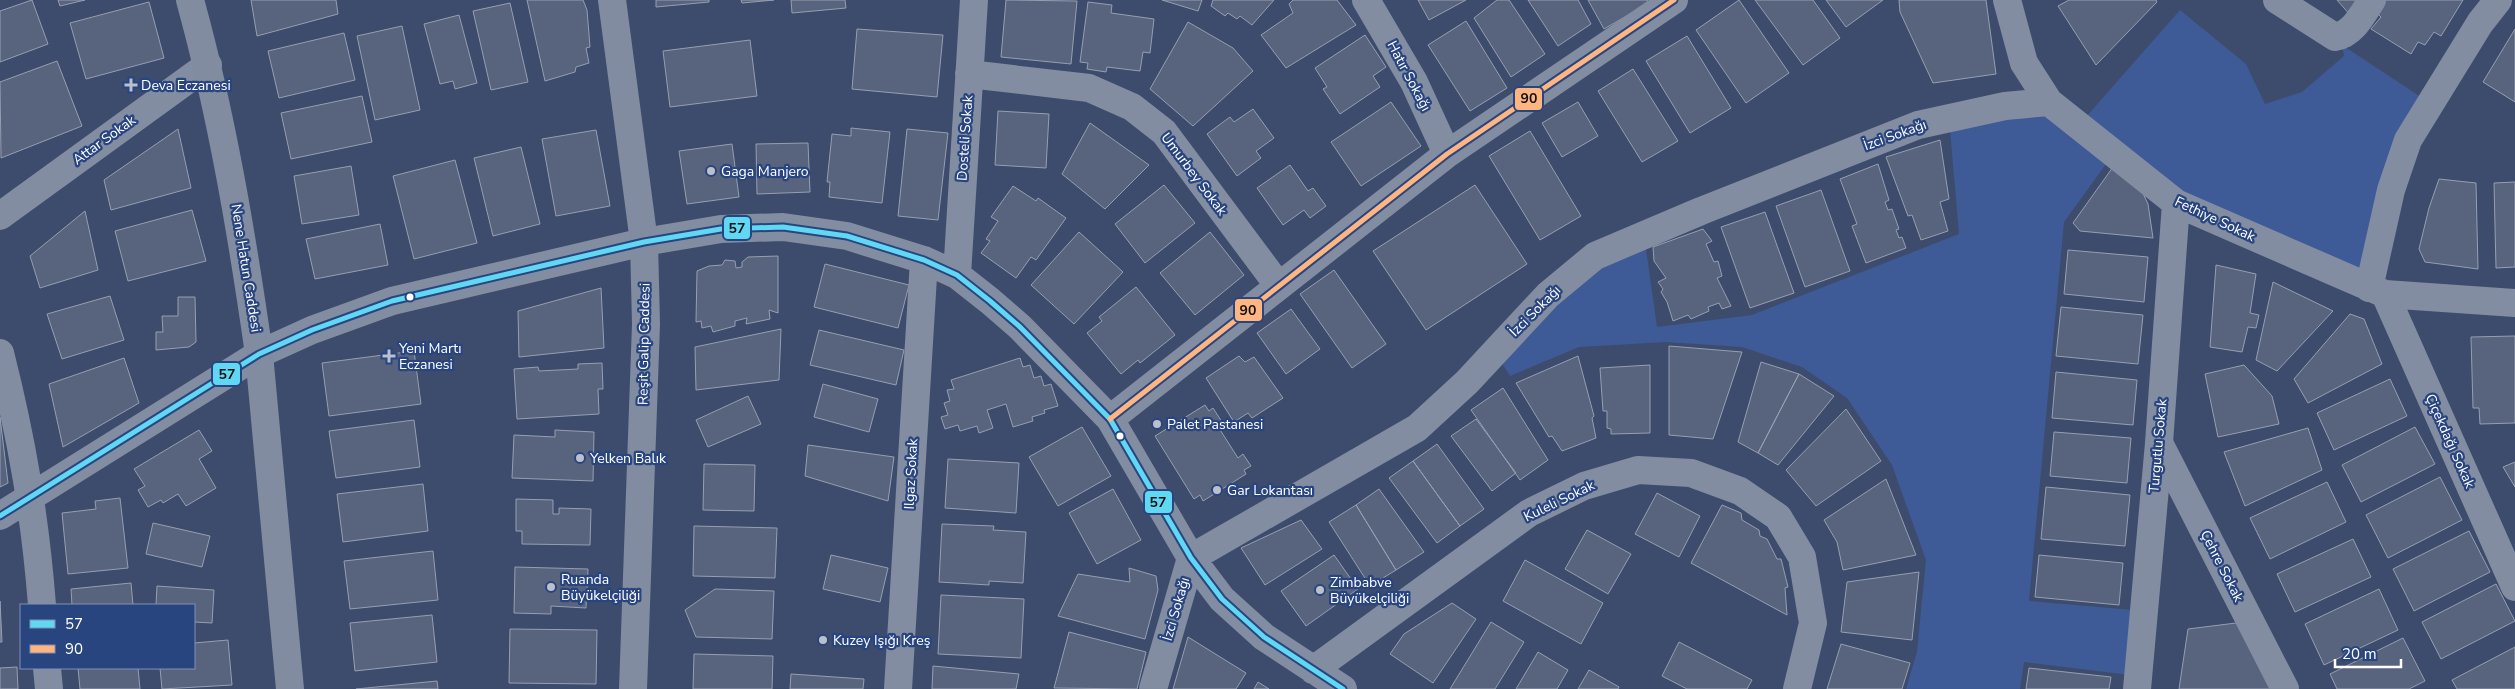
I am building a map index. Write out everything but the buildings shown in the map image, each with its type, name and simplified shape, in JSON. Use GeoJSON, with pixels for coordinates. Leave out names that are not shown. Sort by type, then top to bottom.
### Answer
{"type":"FeatureCollection","features":[{"type":"Feature","properties":{"kind":"main road","name":"Nene Hatun Caddesi"},"geometry":{"type":"LineString","coordinates":[[190,0],[208,65],[235,196],[259,354],[290,689]]}},
{"type":"Feature","properties":{"kind":"main road","name":"Reşit Galip Caddesi"},"geometry":{"type":"LineString","coordinates":[[612,0],[644,242],[646,324],[633,689]]}},
{"type":"Feature","properties":{"kind":"street","name":"Dosteli Sokak"},"geometry":{"type":"LineString","coordinates":[[956,275],[974,0]]}},
{"type":"Feature","properties":{"kind":"street","name":"Hatır Sokağı"},"geometry":{"type":"LineString","coordinates":[[1366,0],[1414,82],[1447,154]]}},
{"type":"Feature","properties":{"kind":"street"},"geometry":{"type":"LineString","coordinates":[[1110,419],[1447,154],[1674,0]]}},
{"type":"Feature","properties":{"kind":"street","name":"Fethiye Sokak"},"geometry":{"type":"LineString","coordinates":[[2006,0],[2024,63],[2049,102],[2176,203],[2377,291],[2515,303]]}},
{"type":"Feature","properties":{"kind":"street"},"geometry":{"type":"LineString","coordinates":[[2277,0],[2335,38],[2344,36],[2357,23],[2372,0]]}},
{"type":"Feature","properties":{"kind":"street"},"geometry":{"type":"LineString","coordinates":[[2377,291],[2391,190],[2408,140],[2430,103],[2498,0]]}},
{"type":"Feature","properties":{"kind":"street","name":"Attar Sokak"},"geometry":{"type":"LineString","coordinates":[[0,216],[208,65]]}},
{"type":"Feature","properties":{"kind":"street","name":"Umurbey Sokak"},"geometry":{"type":"LineString","coordinates":[[969,74],[1089,88],[1132,107],[1164,132],[1278,286]]}},
{"type":"Feature","properties":{"kind":"street","name":"İzci Sokağı"},"geometry":{"type":"LineString","coordinates":[[1153,689],[1191,558],[1417,428],[1467,382],[1548,295],[1595,256],[1701,211],[1918,125],[2005,106],[2049,102]]}},
{"type":"Feature","properties":{"kind":"street","name":"Turgutlu Sokak"},"geometry":{"type":"LineString","coordinates":[[2137,689],[2159,444],[2176,203]]}},
{"type":"Feature","properties":{"kind":"street"},"geometry":{"type":"LineString","coordinates":[[0,516],[259,354],[312,330],[392,301],[644,242],[721,230],[784,227],[847,236],[924,260],[956,275],[1020,327],[1110,419],[1191,558],[1222,599],[1264,637],[1343,689]]}},
{"type":"Feature","properties":{"kind":"street","name":"Ilgaz Sokak"},"geometry":{"type":"LineString","coordinates":[[898,689],[924,260]]}},
{"type":"Feature","properties":{"kind":"street","name":"Çiçekdağı Sokak"},"geometry":{"type":"LineString","coordinates":[[2377,291],[2513,580]]}},
{"type":"Feature","properties":{"kind":"street"},"geometry":{"type":"LineString","coordinates":[[0,353],[18,424],[31,495],[42,604]]}},
{"type":"Feature","properties":{"kind":"street","name":"Çehre Sokak"},"geometry":{"type":"LineString","coordinates":[[2159,444],[2284,689]]}},
{"type":"Feature","properties":{"kind":"street","name":"Kuleli Sokak"},"geometry":{"type":"LineString","coordinates":[[1313,670],[1530,513],[1584,486],[1638,470],[1691,473],[1740,491],[1778,516],[1802,557],[1813,623],[1797,689]]}},
{"type":"Feature","properties":{"kind":"street"},"geometry":{"type":"LineString","coordinates":[[47,669],[49,689]]}},
{"type":"Feature","properties":{"kind":"shaded area"},"geometry":{"type":"Polygon","coordinates":[[[2180,10],[2246,64],[2265,104],[2302,92],[2344,56],[2342,45],[2430,103],[2369,288],[2176,203],[2114,153],[2064,222],[2029,601],[2144,611],[2138,676],[2024,662],[2020,689],[1906,689],[1917,652],[1926,560],[1892,465],[1847,398],[1802,367],[1742,347],[1666,342],[1579,347],[1510,376],[1495,352],[1548,295],[1644,235],[1657,327],[1752,315],[1959,234],[1949,118],[2049,102],[2079,125],[2180,10]]]}},
{"type":"Feature","properties":{"kind":"transit line","name":"90"},"geometry":{"type":"LineString","coordinates":[[1110,419],[1447,154],[1674,0]]}},
{"type":"Feature","properties":{"kind":"transit line","name":"57"},"geometry":{"type":"LineString","coordinates":[[0,516],[259,354],[312,330],[392,301],[644,242],[721,229],[783,227],[847,236],[924,260],[957,275],[990,301],[1020,327],[1110,419],[1191,558],[1222,599],[1264,637],[1343,689]]}},
{"type":"Feature","properties":{"kind":"place","name":"Deva Eczanesi"},"geometry":{"type":"Point","coordinates":[131,85]}},
{"type":"Feature","properties":{"kind":"place","name":"Gaga Manjero"},"geometry":{"type":"Point","coordinates":[711,171]}},
{"type":"Feature","properties":{"kind":"place","name":"Yeni Martı Eczanesi"},"geometry":{"type":"Point","coordinates":[389,356]}},
{"type":"Feature","properties":{"kind":"place","name":"Palet Pastanesi"},"geometry":{"type":"Point","coordinates":[1157,424]}},
{"type":"Feature","properties":{"kind":"place","name":"Yelken Balık"},"geometry":{"type":"Point","coordinates":[580,458]}},
{"type":"Feature","properties":{"kind":"place","name":"Gar Lokantası"},"geometry":{"type":"Point","coordinates":[1217,490]}},
{"type":"Feature","properties":{"kind":"place","name":"Ruanda Büyükelçiliği"},"geometry":{"type":"Point","coordinates":[551,587]}},
{"type":"Feature","properties":{"kind":"place","name":"Zimbabve Büyükelçiliği"},"geometry":{"type":"Point","coordinates":[1320,590]}},
{"type":"Feature","properties":{"kind":"place","name":"Kuzey Işığı Kreş"},"geometry":{"type":"Point","coordinates":[823,640]}}]}
